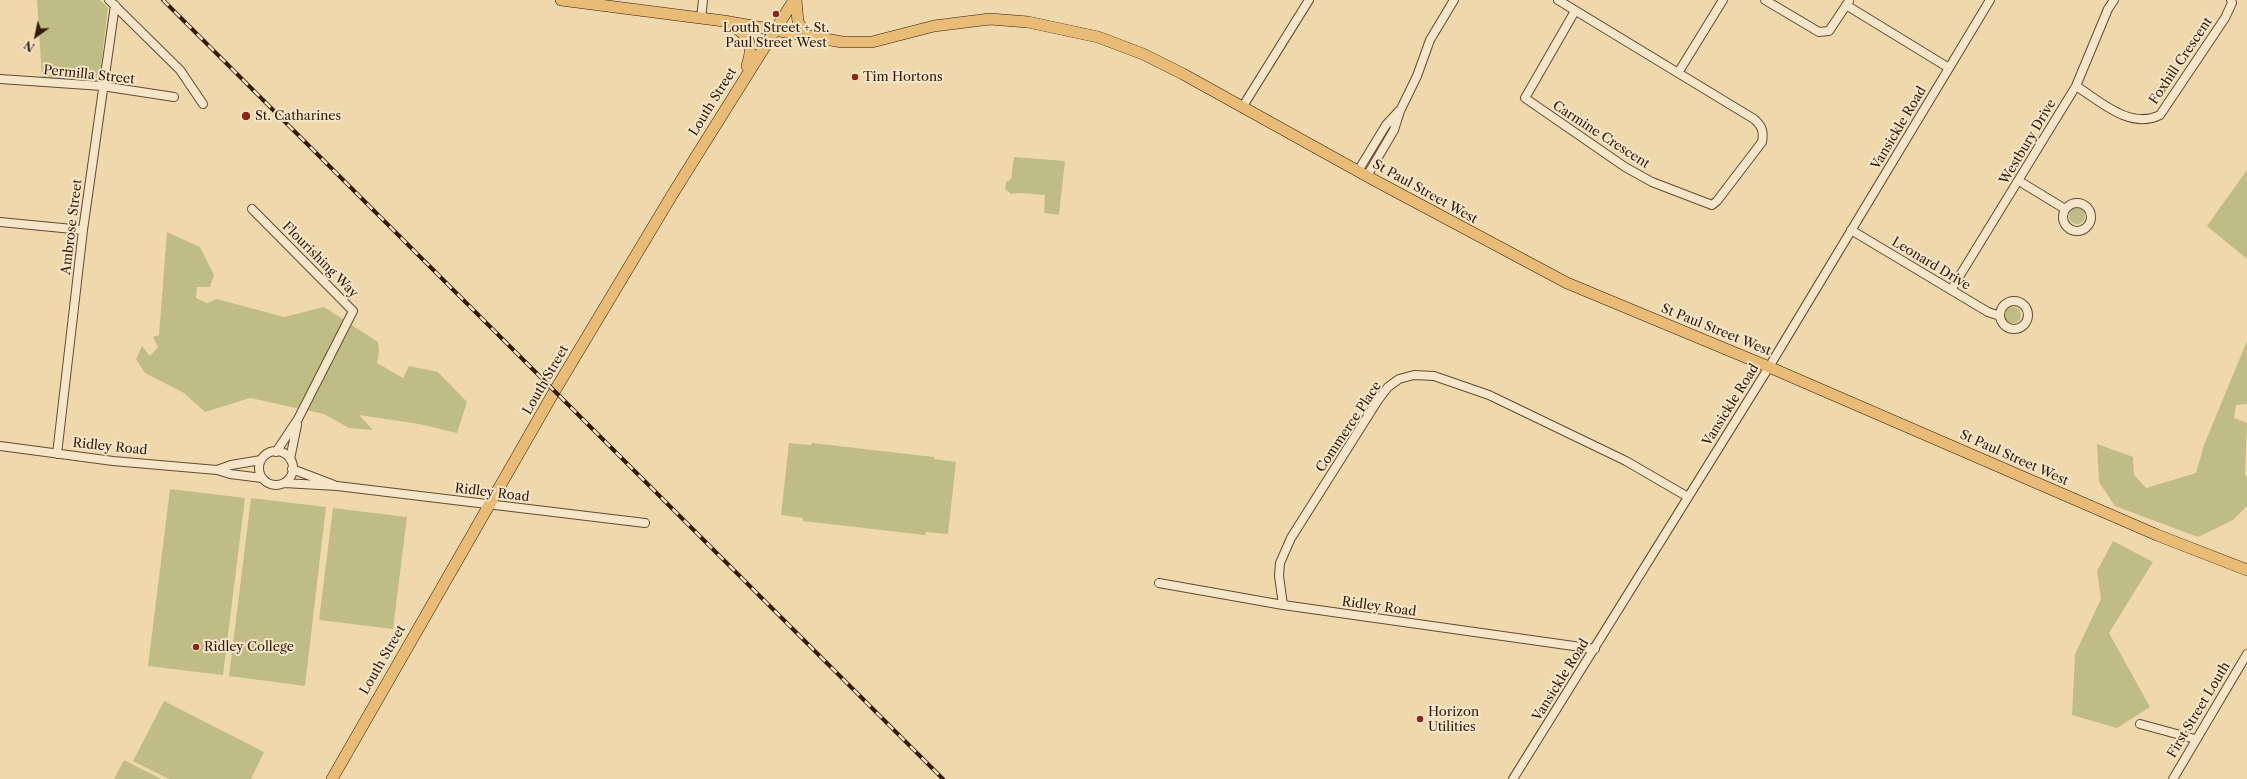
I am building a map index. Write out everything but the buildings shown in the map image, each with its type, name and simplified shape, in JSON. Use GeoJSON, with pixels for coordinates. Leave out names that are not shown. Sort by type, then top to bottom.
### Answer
{"type":"FeatureCollection","features":[{"type":"Feature","properties":{"kind":"main road","name":"St Paul Street West"},"geometry":{"type":"LineString","coordinates":[[563,0],[724,21],[842,42],[872,42],[934,26],[990,19],[1028,22],[1098,38],[1143,54],[1243,106],[1363,174],[1567,284],[1769,367],[2157,535],[2247,570]]}},
{"type":"Feature","properties":{"kind":"main road","name":"Louth Street"},"geometry":{"type":"LineString","coordinates":[[332,779],[632,262],[739,87],[795,0]]}},
{"type":"Feature","properties":{"kind":"main road"},"geometry":{"type":"LineString","coordinates":[[795,0],[798,22],[807,36]]}},
{"type":"Feature","properties":{"kind":"main road"},"geometry":{"type":"LineString","coordinates":[[724,21],[742,32],[751,46],[752,52],[739,87]]}},
{"type":"Feature","properties":{"kind":"street"},"geometry":{"type":"LineString","coordinates":[[701,19],[704,0]]}},
{"type":"Feature","properties":{"kind":"street"},"geometry":{"type":"LineString","coordinates":[[1243,106],[1309,0]]}},
{"type":"Feature","properties":{"kind":"street"},"geometry":{"type":"LineString","coordinates":[[1363,174],[1394,130],[1400,111],[1414,82],[1430,40],[1454,0]]}},
{"type":"Feature","properties":{"kind":"street","name":"Carmine Crescent"},"geometry":{"type":"LineString","coordinates":[[1558,0],[1575,10],[1754,119],[1760,125],[1763,133],[1762,142],[1717,201],[1712,204],[1652,182],[1625,167],[1525,98],[1575,10]]}},
{"type":"Feature","properties":{"kind":"street"},"geometry":{"type":"LineString","coordinates":[[1678,73],[1723,0]]}},
{"type":"Feature","properties":{"kind":"street"},"geometry":{"type":"LineString","coordinates":[[1766,0],[1819,32],[1829,31],[1848,2],[1949,68]]}},
{"type":"Feature","properties":{"kind":"street","name":"Vansickle Road"},"geometry":{"type":"LineString","coordinates":[[1514,779],[1769,367],[1990,0]]}},
{"type":"Feature","properties":{"kind":"street","name":"Westbury Drive"},"geometry":{"type":"LineString","coordinates":[[1951,290],[2076,86],[2108,9],[2114,0]]}},
{"type":"Feature","properties":{"kind":"street","name":"Foxhill Crescent"},"geometry":{"type":"LineString","coordinates":[[2076,86],[2126,117],[2151,120],[2160,115],[2225,18],[2232,3],[2231,0]]}},
{"type":"Feature","properties":{"kind":"street"},"geometry":{"type":"LineString","coordinates":[[112,2],[180,70],[203,104]]}},
{"type":"Feature","properties":{"kind":"street","name":"Ambrose Street"},"geometry":{"type":"LineString","coordinates":[[57,454],[83,230],[112,2]]}},
{"type":"Feature","properties":{"kind":"street","name":"Permilla Street"},"geometry":{"type":"LineString","coordinates":[[0,79],[102,86],[174,97]]}},
{"type":"Feature","properties":{"kind":"street"},"geometry":{"type":"LineString","coordinates":[[2019,181],[2066,209]]}},
{"type":"Feature","properties":{"kind":"street","name":"Flourishing Way"},"geometry":{"type":"LineString","coordinates":[[252,209],[353,311],[298,418],[276,452]]}},
{"type":"Feature","properties":{"kind":"street"},"geometry":{"type":"LineString","coordinates":[[0,222],[83,230]]}},
{"type":"Feature","properties":{"kind":"street","name":"Leonard Drive"},"geometry":{"type":"LineString","coordinates":[[1851,230],[1988,312],[2000,316]]}},
{"type":"Feature","properties":{"kind":"street","name":"Commerce Place"},"geometry":{"type":"LineString","coordinates":[[1283,605],[1279,576],[1280,563],[1292,538],[1378,400],[1388,387],[1399,380],[1414,375],[1434,376],[1489,395],[1626,461],[1688,497]]}},
{"type":"Feature","properties":{"kind":"street","name":"Flourishing Way"},"geometry":{"type":"LineString","coordinates":[[290,459],[298,418]]}},
{"type":"Feature","properties":{"kind":"street","name":"Ridley Road"},"geometry":{"type":"LineString","coordinates":[[0,446],[57,454],[217,470],[230,474],[262,478]]}},
{"type":"Feature","properties":{"kind":"street"},"geometry":{"type":"LineString","coordinates":[[270,452],[286,455],[290,459],[292,469],[289,479],[284,483],[269,484],[262,478],[259,471],[261,460],[270,452]]}},
{"type":"Feature","properties":{"kind":"street","name":"Ridley Road"},"geometry":{"type":"LineString","coordinates":[[217,470],[231,465],[261,460]]}},
{"type":"Feature","properties":{"kind":"street","name":"Ridley Road"},"geometry":{"type":"LineString","coordinates":[[292,469],[336,486]]}},
{"type":"Feature","properties":{"kind":"street","name":"Ridley Road"},"geometry":{"type":"LineString","coordinates":[[284,483],[336,486],[645,523]]}},
{"type":"Feature","properties":{"kind":"street","name":"Ridley Road"},"geometry":{"type":"LineString","coordinates":[[1159,583],[1283,605],[1595,648]]}},
{"type":"Feature","properties":{"kind":"street","name":"First Street Louth"},"geometry":{"type":"LineString","coordinates":[[2172,779],[2247,654]]}},
{"type":"Feature","properties":{"kind":"street"},"geometry":{"type":"LineString","coordinates":[[2140,724],[2195,739]]}},
{"type":"Feature","properties":{"kind":"shaded area"},"geometry":{"type":"Polygon","coordinates":[[[37,0],[100,0],[108,8],[99,80],[97,83],[42,79],[37,0]]]}},
{"type":"Feature","properties":{"kind":"shaded area"},"geometry":{"type":"Polygon","coordinates":[[[1014,157],[1065,161],[1059,215],[1044,213],[1045,195],[1021,193],[1011,194],[1005,189],[1006,182],[1011,179],[1014,157]]]}},
{"type":"Feature","properties":{"kind":"shaded area"},"geometry":{"type":"Polygon","coordinates":[[[2247,170],[2247,259],[2207,226],[2247,170]]]}},
{"type":"Feature","properties":{"kind":"shaded area"},"geometry":{"type":"Polygon","coordinates":[[[2074,208],[2080,208],[2085,213],[2083,222],[2080,224],[2074,224],[2069,219],[2069,213],[2074,208]]]}},
{"type":"Feature","properties":{"kind":"shaded area"},"geometry":{"type":"Polygon","coordinates":[[[167,232],[200,247],[214,275],[210,287],[197,287],[196,298],[207,303],[217,299],[284,317],[324,307],[378,342],[379,352],[377,363],[403,378],[409,366],[438,372],[467,402],[457,433],[419,424],[359,415],[373,430],[349,428],[324,414],[250,398],[205,412],[184,393],[145,373],[136,359],[142,346],[150,356],[158,347],[153,337],[159,335],[167,232]]]}},
{"type":"Feature","properties":{"kind":"shaded area"},"geometry":{"type":"Polygon","coordinates":[[[2010,307],[2016,307],[2021,312],[2019,321],[2016,323],[2010,323],[2005,318],[2005,312],[2010,307]]]}},
{"type":"Feature","properties":{"kind":"shaded area"},"geometry":{"type":"Polygon","coordinates":[[[2247,341],[2247,404],[2236,405],[2234,418],[2247,423],[2245,475],[2247,476],[2247,506],[2233,520],[2198,537],[2115,506],[2099,482],[2097,444],[2133,457],[2134,475],[2146,488],[2196,473],[2204,445],[2247,341]]]}},
{"type":"Feature","properties":{"kind":"shaded area"},"geometry":{"type":"Polygon","coordinates":[[[789,443],[811,445],[812,443],[934,457],[934,459],[956,462],[948,534],[926,532],[925,535],[803,521],[803,518],[781,515],[789,443]]]}},
{"type":"Feature","properties":{"kind":"shaded area"},"geometry":{"type":"Polygon","coordinates":[[[170,489],[245,498],[223,675],[148,666],[170,489]]]}},
{"type":"Feature","properties":{"kind":"shaded area"},"geometry":{"type":"Polygon","coordinates":[[[251,498],[326,507],[305,686],[229,676],[251,498]]]}},
{"type":"Feature","properties":{"kind":"shaded area"},"geometry":{"type":"Polygon","coordinates":[[[333,508],[407,517],[393,629],[319,620],[333,508]]]}},
{"type":"Feature","properties":{"kind":"shaded area"},"geometry":{"type":"Polygon","coordinates":[[[2113,541],[2153,562],[2109,633],[2150,707],[2117,728],[2072,715],[2075,654],[2101,599],[2097,571],[2113,541]]]}},
{"type":"Feature","properties":{"kind":"shaded area"},"geometry":{"type":"Polygon","coordinates":[[[164,701],[264,752],[251,779],[169,779],[133,761],[164,701]]]}},
{"type":"Feature","properties":{"kind":"shaded area"},"geometry":{"type":"Polygon","coordinates":[[[124,760],[161,779],[114,779],[124,760]]]}},
{"type":"Feature","properties":{"kind":"railway"},"geometry":{"type":"LineString","coordinates":[[163,0],[943,779]]}},
{"type":"Feature","properties":{"kind":"place","name":"Louth Street + St. Paul Street West"},"geometry":{"type":"Point","coordinates":[776,14]}},
{"type":"Feature","properties":{"kind":"place","name":"Tim Hortons"},"geometry":{"type":"Point","coordinates":[855,77]}},
{"type":"Feature","properties":{"kind":"place","name":"St. Catharines"},"geometry":{"type":"Point","coordinates":[246,116]}},
{"type":"Feature","properties":{"kind":"place","name":"Ridley College"},"geometry":{"type":"Point","coordinates":[196,647]}},
{"type":"Feature","properties":{"kind":"place","name":"Horizon Utilities"},"geometry":{"type":"Point","coordinates":[1420,719]}}]}
